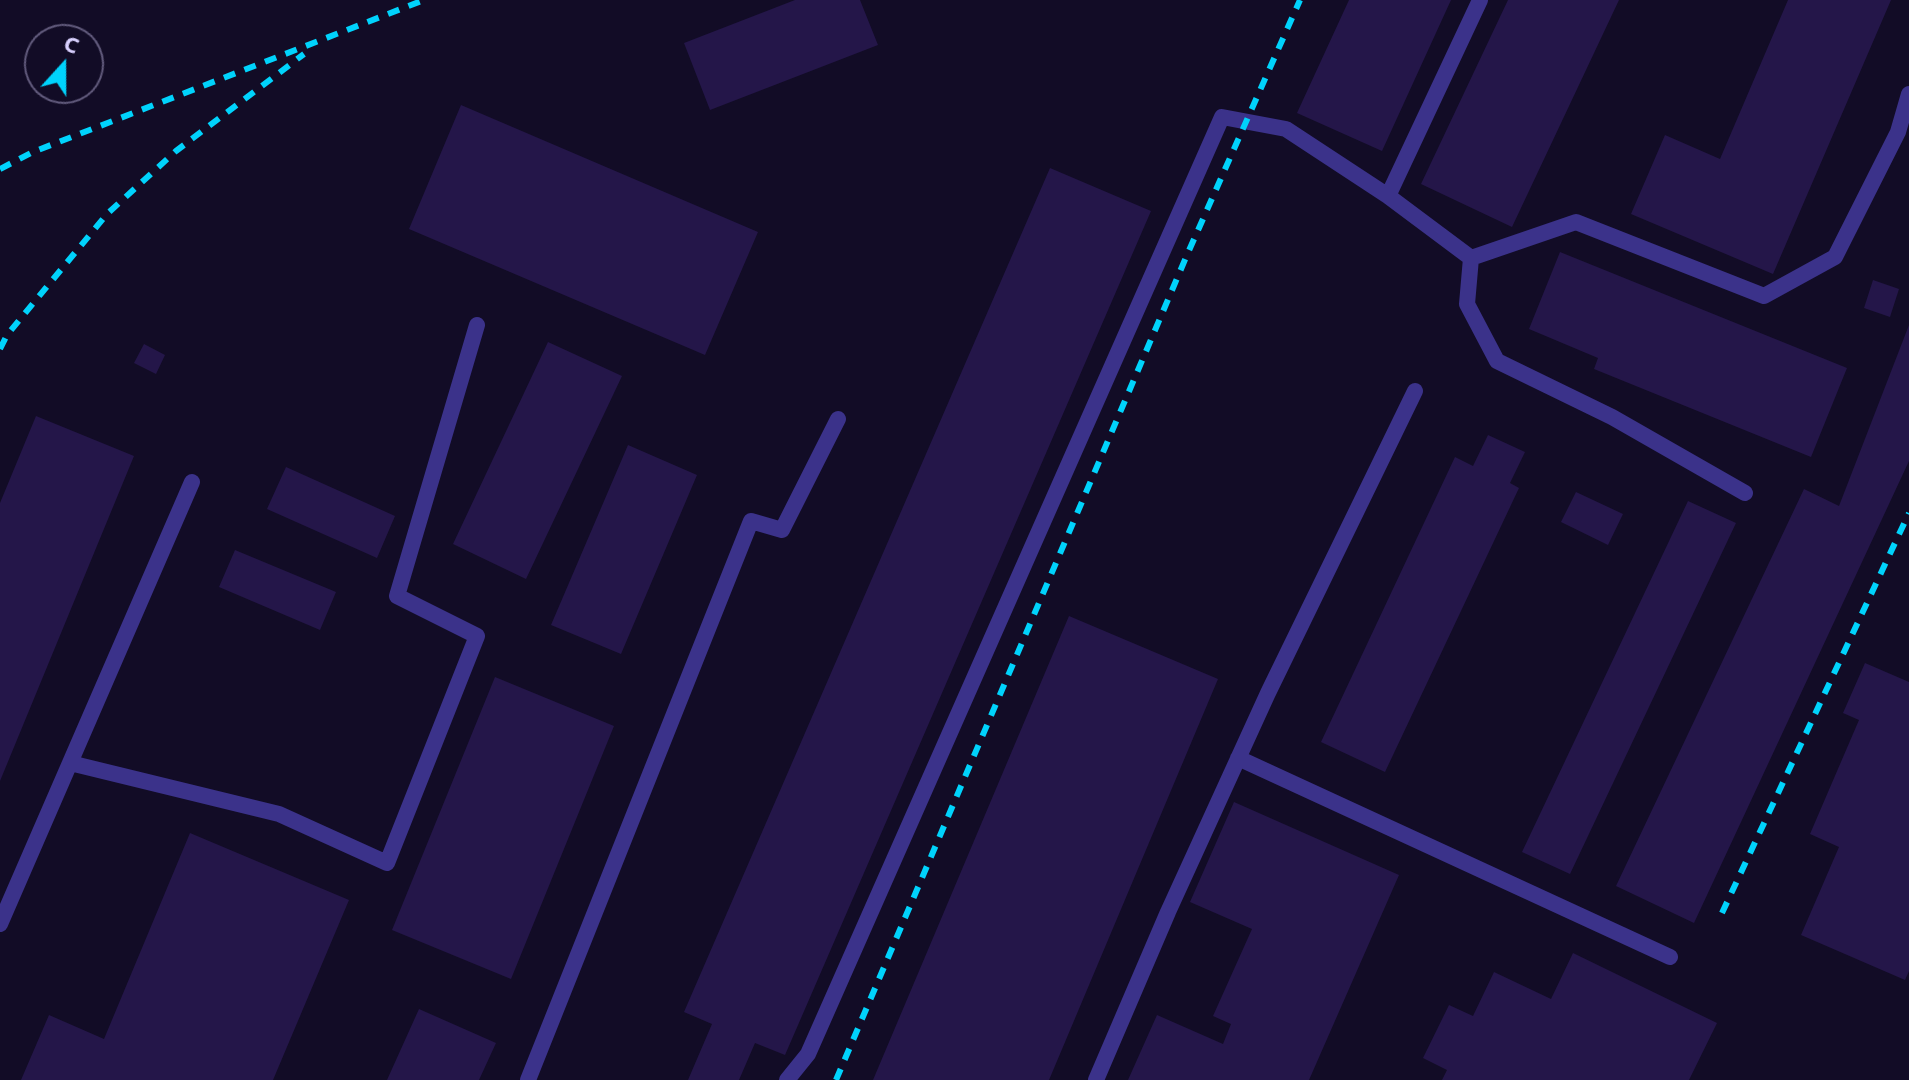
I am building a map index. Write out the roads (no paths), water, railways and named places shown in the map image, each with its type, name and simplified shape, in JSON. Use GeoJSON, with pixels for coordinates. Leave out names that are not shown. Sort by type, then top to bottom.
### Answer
{"type":"FeatureCollection","features":[{"type":"Feature","properties":{"kind":"lane"},"geometry":{"type":"LineString","coordinates":[[1388,196],[1480,0]]}},
{"type":"Feature","properties":{"kind":"lane"},"geometry":{"type":"LineString","coordinates":[[1471,258],[1576,222],[1764,296],[1835,257],[1898,132],[1909,94]]}},
{"type":"Feature","properties":{"kind":"lane"},"geometry":{"type":"LineString","coordinates":[[787,1080],[808,1054],[1222,117],[1286,129],[1388,196],[1471,258]]}},
{"type":"Feature","properties":{"kind":"lane"},"geometry":{"type":"LineString","coordinates":[[1471,258],[1467,304],[1497,361],[1612,417],[1745,493]]}},
{"type":"Feature","properties":{"kind":"lane"},"geometry":{"type":"LineString","coordinates":[[70,763],[279,814],[387,863],[477,636],[397,596],[477,325]]}},
{"type":"Feature","properties":{"kind":"lane"},"geometry":{"type":"LineString","coordinates":[[1096,1080],[1238,758],[1415,391]]}},
{"type":"Feature","properties":{"kind":"lane"},"geometry":{"type":"LineString","coordinates":[[528,1080],[751,521],[782,530],[838,419]]}},
{"type":"Feature","properties":{"kind":"lane"},"geometry":{"type":"LineString","coordinates":[[0,924],[192,482]]}},
{"type":"Feature","properties":{"kind":"lane"},"geometry":{"type":"LineString","coordinates":[[1238,758],[1670,957]]}},
{"type":"Feature","properties":{"kind":"railway"},"geometry":{"type":"LineString","coordinates":[[0,169],[33,152],[424,0]]}},
{"type":"Feature","properties":{"kind":"railway"},"geometry":{"type":"LineString","coordinates":[[836,1080],[1187,255],[1300,0]]}},
{"type":"Feature","properties":{"kind":"railway"},"geometry":{"type":"LineString","coordinates":[[0,349],[7,335],[107,214],[176,151],[304,54]]}},
{"type":"Feature","properties":{"kind":"railway"},"geometry":{"type":"LineString","coordinates":[[1722,913],[1909,513]]}}]}
